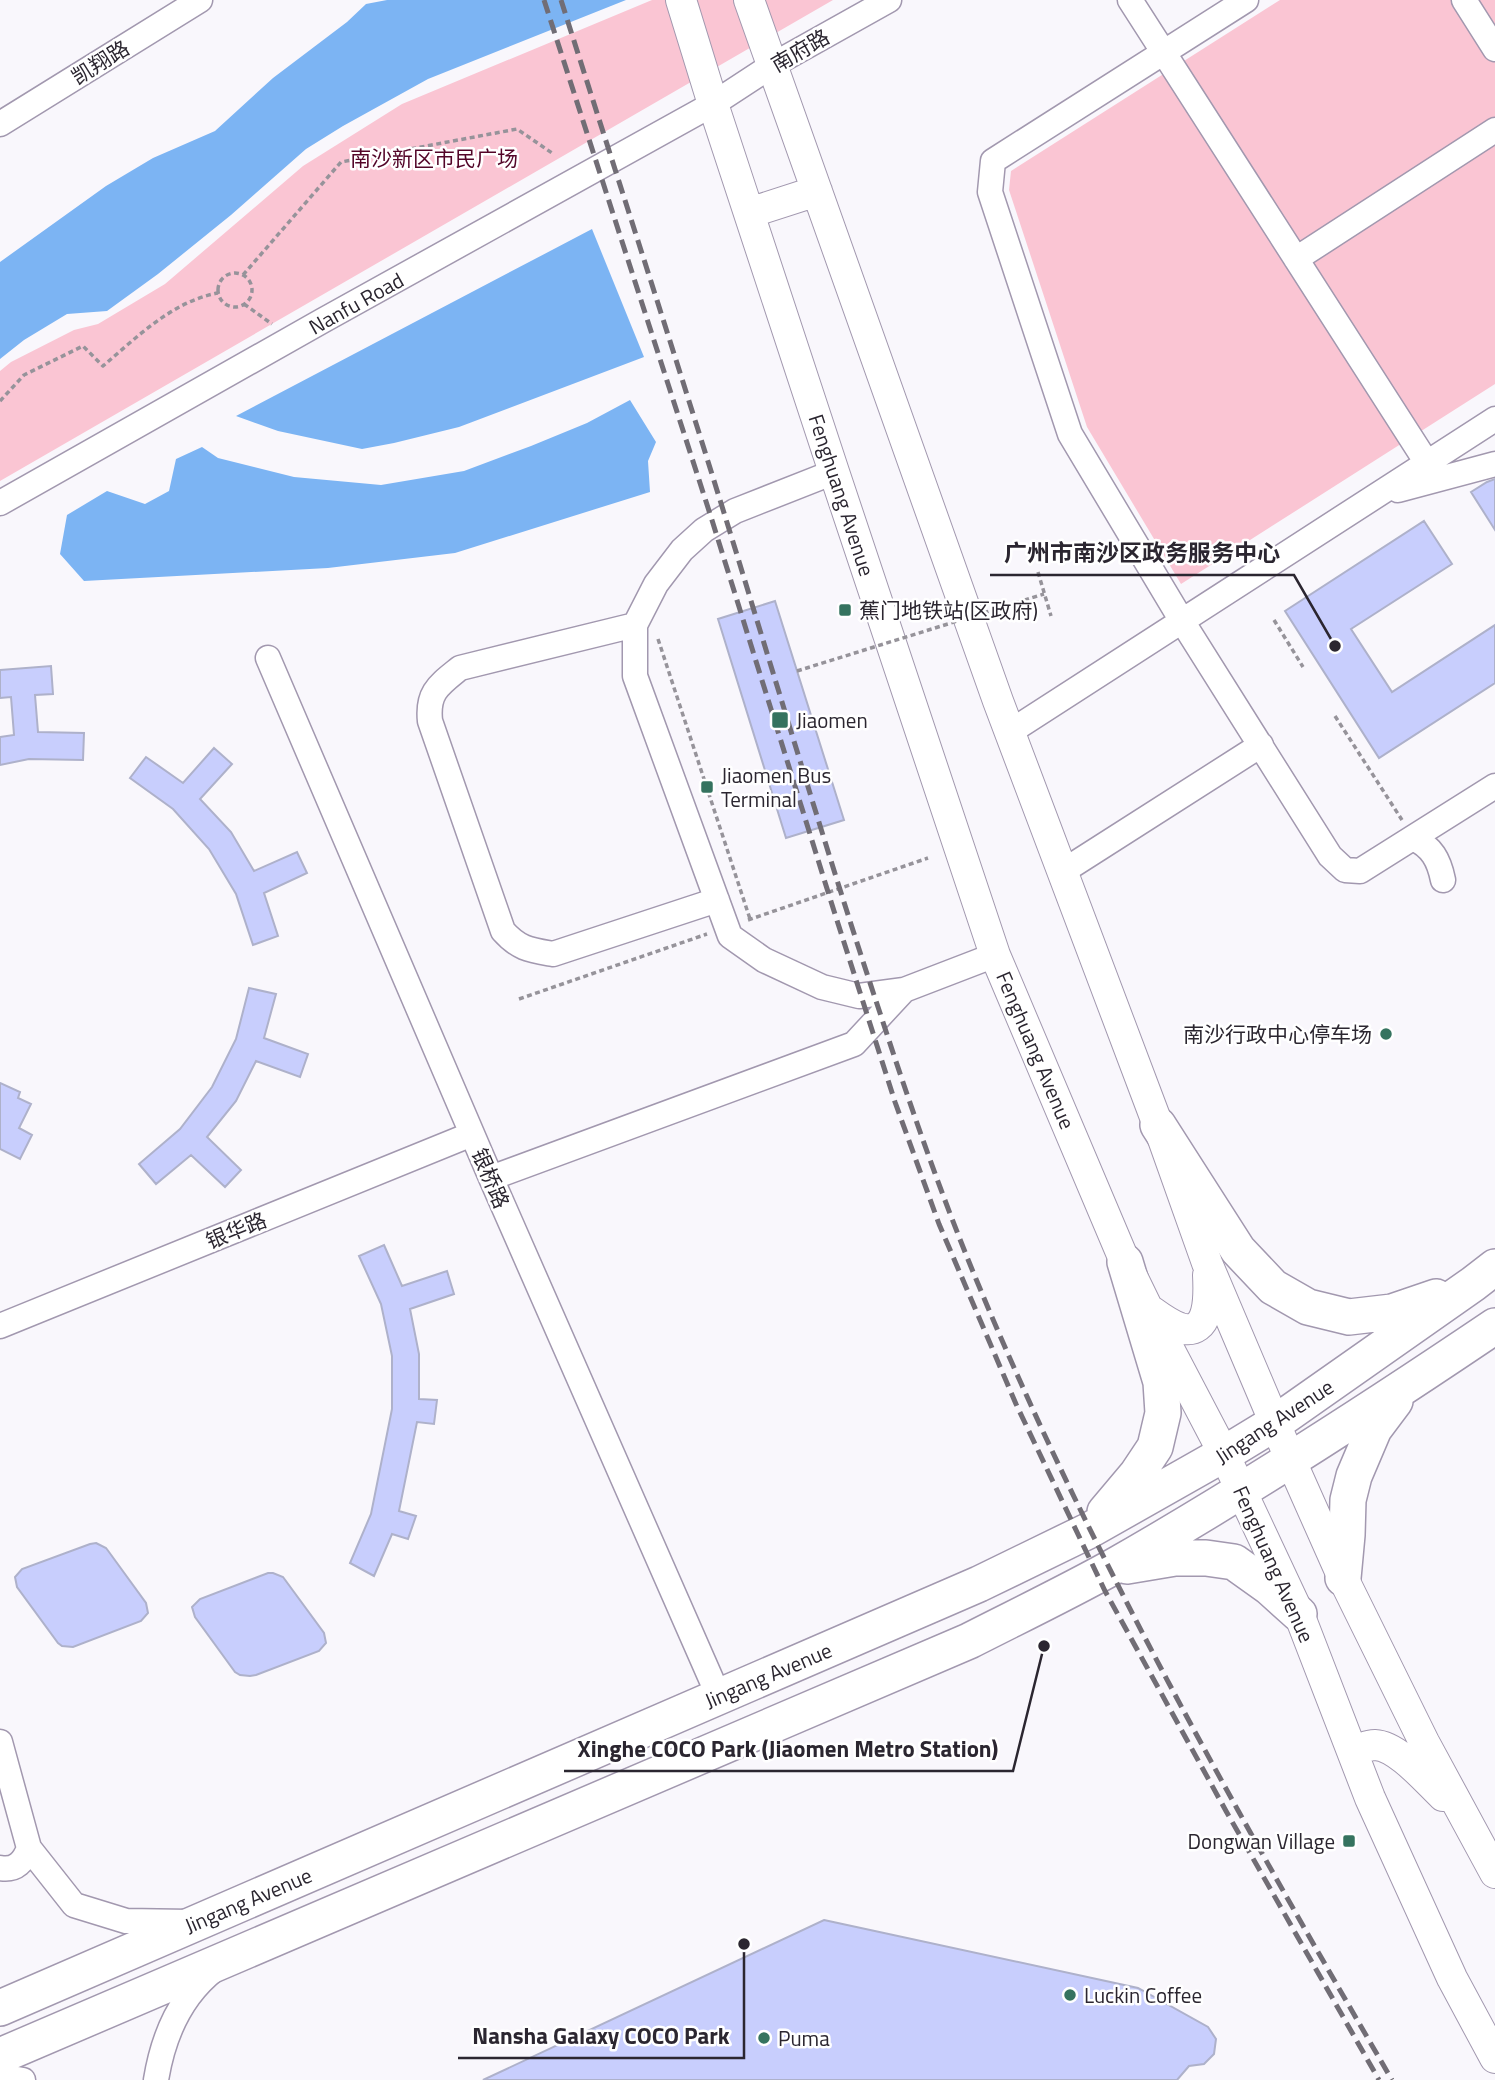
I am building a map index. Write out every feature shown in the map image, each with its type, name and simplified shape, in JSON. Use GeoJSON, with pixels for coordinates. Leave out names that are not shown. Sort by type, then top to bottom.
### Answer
{"type":"FeatureCollection","features":[{"type":"Feature","properties":{"kind":"highway"},"geometry":{"type":"LineString","coordinates":[[1158,1125],[1238,1251],[1273,1287],[1308,1307],[1349,1317],[1392,1312],[1484,1275]]}},
{"type":"Feature","properties":{"kind":"highway"},"geometry":{"type":"LineString","coordinates":[[1088,1531],[1137,1475],[1155,1447],[1163,1413],[1161,1382],[1125,1262]]}},
{"type":"Feature","properties":{"kind":"highway","name":"Jingang Avenue"},"geometry":{"type":"LineString","coordinates":[[0,2008],[979,1584],[1088,1531],[1275,1423],[1484,1275]]}},
{"type":"Feature","properties":{"kind":"highway"},"geometry":{"type":"LineString","coordinates":[[1418,1323],[1415,1335],[1422,1353],[1445,1360]]}},
{"type":"Feature","properties":{"kind":"highway","name":"Jingang Avenue"},"geometry":{"type":"LineString","coordinates":[[0,2056],[969,1641],[1110,1568],[1242,1491],[1495,1326]]}},
{"type":"Feature","properties":{"kind":"highway"},"geometry":{"type":"LineString","coordinates":[[1343,1578],[1348,1500],[1357,1467],[1374,1429],[1408,1384]]}},
{"type":"Feature","properties":{"kind":"highway"},"geometry":{"type":"LineString","coordinates":[[1110,1568],[1175,1558],[1234,1562],[1300,1614]]}},
{"type":"Feature","properties":{"kind":"main road","name":"Fenghuang Avenue"},"geometry":{"type":"LineString","coordinates":[[681,0],[995,955],[1125,1262],[1224,1454],[1300,1614],[1370,1798],[1452,1978],[1495,2058]]}},
{"type":"Feature","properties":{"kind":"main road"},"geometry":{"type":"LineString","coordinates":[[749,0],[1010,732],[1207,1263],[1343,1578],[1424,1742],[1495,1873]]}},
{"type":"Feature","properties":{"kind":"main road"},"geometry":{"type":"LineString","coordinates":[[749,213],[817,191]]}},
{"type":"Feature","properties":{"kind":"main road"},"geometry":{"type":"LineString","coordinates":[[1147,1307],[1182,1329],[1200,1324],[1207,1313],[1209,1296],[1207,1263]]}},
{"type":"Feature","properties":{"kind":"main road"},"geometry":{"type":"LineString","coordinates":[[1353,1753],[1366,1746],[1377,1745],[1389,1749],[1463,1815]]}},
{"type":"Feature","properties":{"kind":"street","name":"凯翔路"},"geometry":{"type":"LineString","coordinates":[[0,124],[200,0]]}},
{"type":"Feature","properties":{"kind":"street","name":"南府路"},"geometry":{"type":"LineString","coordinates":[[713,104],[771,66],[889,0]]}},
{"type":"Feature","properties":{"kind":"street"},"geometry":{"type":"LineString","coordinates":[[1130,0],[1427,463]]}},
{"type":"Feature","properties":{"kind":"street"},"geometry":{"type":"LineString","coordinates":[[1246,0],[993,161],[990,192],[1070,435],[1182,621],[1330,856],[1345,870],[1360,871],[1495,786]]}},
{"type":"Feature","properties":{"kind":"street"},"geometry":{"type":"LineString","coordinates":[[1464,0],[1495,48]]}},
{"type":"Feature","properties":{"kind":"street","name":"Nanfu Road"},"geometry":{"type":"LineString","coordinates":[[0,503],[713,104]]}},
{"type":"Feature","properties":{"kind":"street"},"geometry":{"type":"LineString","coordinates":[[1296,258],[1495,130]]}},
{"type":"Feature","properties":{"kind":"street"},"geometry":{"type":"LineString","coordinates":[[1010,732],[1495,419]]}},
{"type":"Feature","properties":{"kind":"street"},"geometry":{"type":"LineString","coordinates":[[1375,496],[1495,464]]}},
{"type":"Feature","properties":{"kind":"street"},"geometry":{"type":"LineString","coordinates":[[834,472],[735,511],[704,530],[682,550],[656,584],[635,676],[730,936],[764,960],[822,987],[859,996],[904,990],[995,955]]}},
{"type":"Feature","properties":{"kind":"street"},"geometry":{"type":"LineString","coordinates":[[645,628],[460,668],[433,692],[428,705],[430,721],[503,931],[514,944],[553,954],[717,900]]}},
{"type":"Feature","properties":{"kind":"street","name":"银桥路"},"geometry":{"type":"LineString","coordinates":[[268,658],[491,1178],[719,1697]]}},
{"type":"Feature","properties":{"kind":"street"},"geometry":{"type":"LineString","coordinates":[[1062,872],[1261,745]]}},
{"type":"Feature","properties":{"kind":"street"},"geometry":{"type":"LineString","coordinates":[[491,1178],[854,1044],[904,990]]}},
{"type":"Feature","properties":{"kind":"street","name":"银华路"},"geometry":{"type":"LineString","coordinates":[[0,1326],[472,1134]]}},
{"type":"Feature","properties":{"kind":"street"},"geometry":{"type":"LineString","coordinates":[[0,1742],[29,1848],[74,1906],[126,1921],[197,1922]]}},
{"type":"Feature","properties":{"kind":"street"},"geometry":{"type":"LineString","coordinates":[[0,1868],[17,1866],[26,1858],[29,1848]]}},
{"type":"Feature","properties":{"kind":"street"},"geometry":{"type":"LineString","coordinates":[[156,2080],[160,2053],[171,2024],[200,1983],[231,1957]]}},
{"type":"Feature","properties":{"kind":"street"},"geometry":{"type":"LineString","coordinates":[[0,2076],[23,2080]]}},
{"type":"Feature","properties":{"kind":"path"},"geometry":{"type":"LineString","coordinates":[[243,275],[341,162],[517,129],[552,153]]}},
{"type":"Feature","properties":{"kind":"path"},"geometry":{"type":"LineString","coordinates":[[227,274],[243,275],[252,289],[248,300],[239,306],[228,306],[223,303],[218,293],[219,282],[227,274]]}},
{"type":"Feature","properties":{"kind":"path"},"geometry":{"type":"LineString","coordinates":[[0,401],[24,374],[83,346],[103,366],[153,324],[199,296],[218,293]]}},
{"type":"Feature","properties":{"kind":"path"},"geometry":{"type":"LineString","coordinates":[[244,304],[272,324]]}},
{"type":"Feature","properties":{"kind":"path"},"geometry":{"type":"LineString","coordinates":[[1038,572],[1051,616]]}},
{"type":"Feature","properties":{"kind":"path"},"geometry":{"type":"LineString","coordinates":[[797,671],[1044,594]]}},
{"type":"Feature","properties":{"kind":"path"},"geometry":{"type":"LineString","coordinates":[[1274,620],[1303,667]]}},
{"type":"Feature","properties":{"kind":"path"},"geometry":{"type":"LineString","coordinates":[[645,628],[750,919]]}},
{"type":"Feature","properties":{"kind":"path"},"geometry":{"type":"LineString","coordinates":[[1335,716],[1413,838]]}},
{"type":"Feature","properties":{"kind":"green space","name":"南沙新区市民广场"},"geometry":{"type":"Polygon","coordinates":[[[652,0],[833,0],[0,481],[0,371],[11,362],[74,330],[98,324],[165,284],[303,166],[402,104],[652,0]]]}},
{"type":"Feature","properties":{"kind":"green space"},"geometry":{"type":"Polygon","coordinates":[[[1280,0],[1495,0],[1495,384],[1181,584],[1087,427],[1009,190],[1011,171],[1280,0]]]}},
{"type":"Feature","properties":{"kind":"water"},"geometry":{"type":"Polygon","coordinates":[[[387,0],[626,0],[428,79],[343,126],[306,149],[231,215],[107,311],[67,314],[24,340],[0,359],[0,262],[106,186],[153,158],[215,131],[273,78],[347,22],[366,4],[387,0]]]}},
{"type":"Feature","properties":{"kind":"water"},"geometry":{"type":"Polygon","coordinates":[[[592,229],[644,357],[459,427],[362,449],[278,431],[236,416],[592,229]]]}},
{"type":"Feature","properties":{"kind":"water"},"geometry":{"type":"Polygon","coordinates":[[[630,400],[656,442],[648,461],[650,492],[455,553],[328,568],[84,581],[60,554],[67,515],[107,491],[145,504],[169,491],[176,459],[202,447],[218,458],[294,477],[381,485],[464,471],[587,423],[630,400]]]}},
{"type":"Feature","properties":{"kind":"building"},"geometry":{"type":"Polygon","coordinates":[[[1495,479],[1495,530],[1471,492],[1495,479]]]}},
{"type":"Feature","properties":{"kind":"building"},"geometry":{"type":"Polygon","coordinates":[[[1424,521],[1452,564],[1351,629],[1392,692],[1495,625],[1495,683],[1379,758],[1285,611],[1424,521]]]}},
{"type":"Feature","properties":{"kind":"building","name":"Jiaomen"},"geometry":{"type":"Polygon","coordinates":[[[775,601],[844,820],[786,838],[718,619],[775,601]]]}},
{"type":"Feature","properties":{"kind":"building"},"geometry":{"type":"Polygon","coordinates":[[[51,666],[53,694],[35,695],[38,732],[84,733],[83,760],[29,759],[0,765],[0,737],[14,735],[11,697],[0,698],[0,670],[51,666]]]}},
{"type":"Feature","properties":{"kind":"building"},"geometry":{"type":"Polygon","coordinates":[[[214,748],[232,764],[200,799],[231,832],[254,871],[297,852],[307,873],[264,893],[278,936],[253,945],[236,894],[209,849],[173,809],[130,778],[146,757],[183,783],[214,748]]]}},
{"type":"Feature","properties":{"kind":"building"},"geometry":{"type":"Polygon","coordinates":[[[249,988],[276,994],[264,1038],[308,1054],[300,1077],[256,1061],[236,1101],[207,1137],[241,1170],[225,1187],[191,1155],[156,1184],[139,1164],[180,1129],[212,1087],[236,1039],[249,988]]]}},
{"type":"Feature","properties":{"kind":"building"},"geometry":{"type":"Polygon","coordinates":[[[0,1083],[20,1092],[18,1098],[31,1104],[19,1128],[32,1135],[20,1159],[0,1149],[0,1083]]]}},
{"type":"Feature","properties":{"kind":"building"},"geometry":{"type":"Polygon","coordinates":[[[384,1245],[402,1286],[447,1271],[454,1294],[410,1309],[419,1354],[419,1399],[437,1400],[434,1424],[417,1422],[399,1511],[416,1516],[408,1539],[392,1534],[374,1576],[350,1563],[371,1514],[392,1409],[392,1356],[381,1304],[359,1256],[384,1245]]]}},
{"type":"Feature","properties":{"kind":"building"},"geometry":{"type":"Polygon","coordinates":[[[96,1543],[109,1552],[146,1603],[148,1613],[141,1621],[73,1647],[62,1646],[17,1587],[15,1577],[22,1569],[96,1543]]]}},
{"type":"Feature","properties":{"kind":"building"},"geometry":{"type":"Polygon","coordinates":[[[268,1573],[283,1577],[324,1633],[326,1643],[319,1651],[256,1675],[240,1675],[235,1672],[195,1617],[192,1607],[200,1599],[268,1573]]]}},
{"type":"Feature","properties":{"kind":"building"},"geometry":{"type":"Polygon","coordinates":[[[824,1920],[1138,1988],[1208,2027],[1216,2039],[1214,2054],[1204,2064],[1189,2066],[1177,2080],[483,2080],[824,1920]]]}},
{"type":"Feature","properties":{"kind":"railway"},"geometry":{"type":"LineString","coordinates":[[544,0],[711,517],[895,1102],[939,1224],[1016,1404],[1105,1591],[1379,2080]]}},
{"type":"Feature","properties":{"kind":"railway"},"geometry":{"type":"LineString","coordinates":[[561,0],[708,460],[864,963],[937,1180],[976,1279],[1068,1485],[1118,1586],[1224,1786],[1392,2080]]}},
{"type":"Feature","properties":{"kind":"place","name":"蕉门地铁站(区政府)"},"geometry":{"type":"Point","coordinates":[845,610]}},
{"type":"Feature","properties":{"kind":"place","name":"广州市南沙区政务服务中心"},"geometry":{"type":"Point","coordinates":[1335,646]}},
{"type":"Feature","properties":{"kind":"place","name":"Jiaomen"},"geometry":{"type":"Point","coordinates":[780,720]}},
{"type":"Feature","properties":{"kind":"place","name":"Jiaomen Bus Terminal"},"geometry":{"type":"Point","coordinates":[707,787]}},
{"type":"Feature","properties":{"kind":"place","name":"南沙行政中心停车场"},"geometry":{"type":"Point","coordinates":[1386,1034]}},
{"type":"Feature","properties":{"kind":"place","name":"Xinghe COCO Park (Jiaomen Metro Station)"},"geometry":{"type":"Point","coordinates":[1044,1646]}},
{"type":"Feature","properties":{"kind":"place","name":"Dongwan Village"},"geometry":{"type":"Point","coordinates":[1349,1841]}},
{"type":"Feature","properties":{"kind":"place","name":"Nansha Galaxy COCO Park"},"geometry":{"type":"Point","coordinates":[744,1944]}},
{"type":"Feature","properties":{"kind":"place","name":"Luckin Coffee"},"geometry":{"type":"Point","coordinates":[1070,1995]}},
{"type":"Feature","properties":{"kind":"place","name":"Puma"},"geometry":{"type":"Point","coordinates":[764,2038]}}]}
